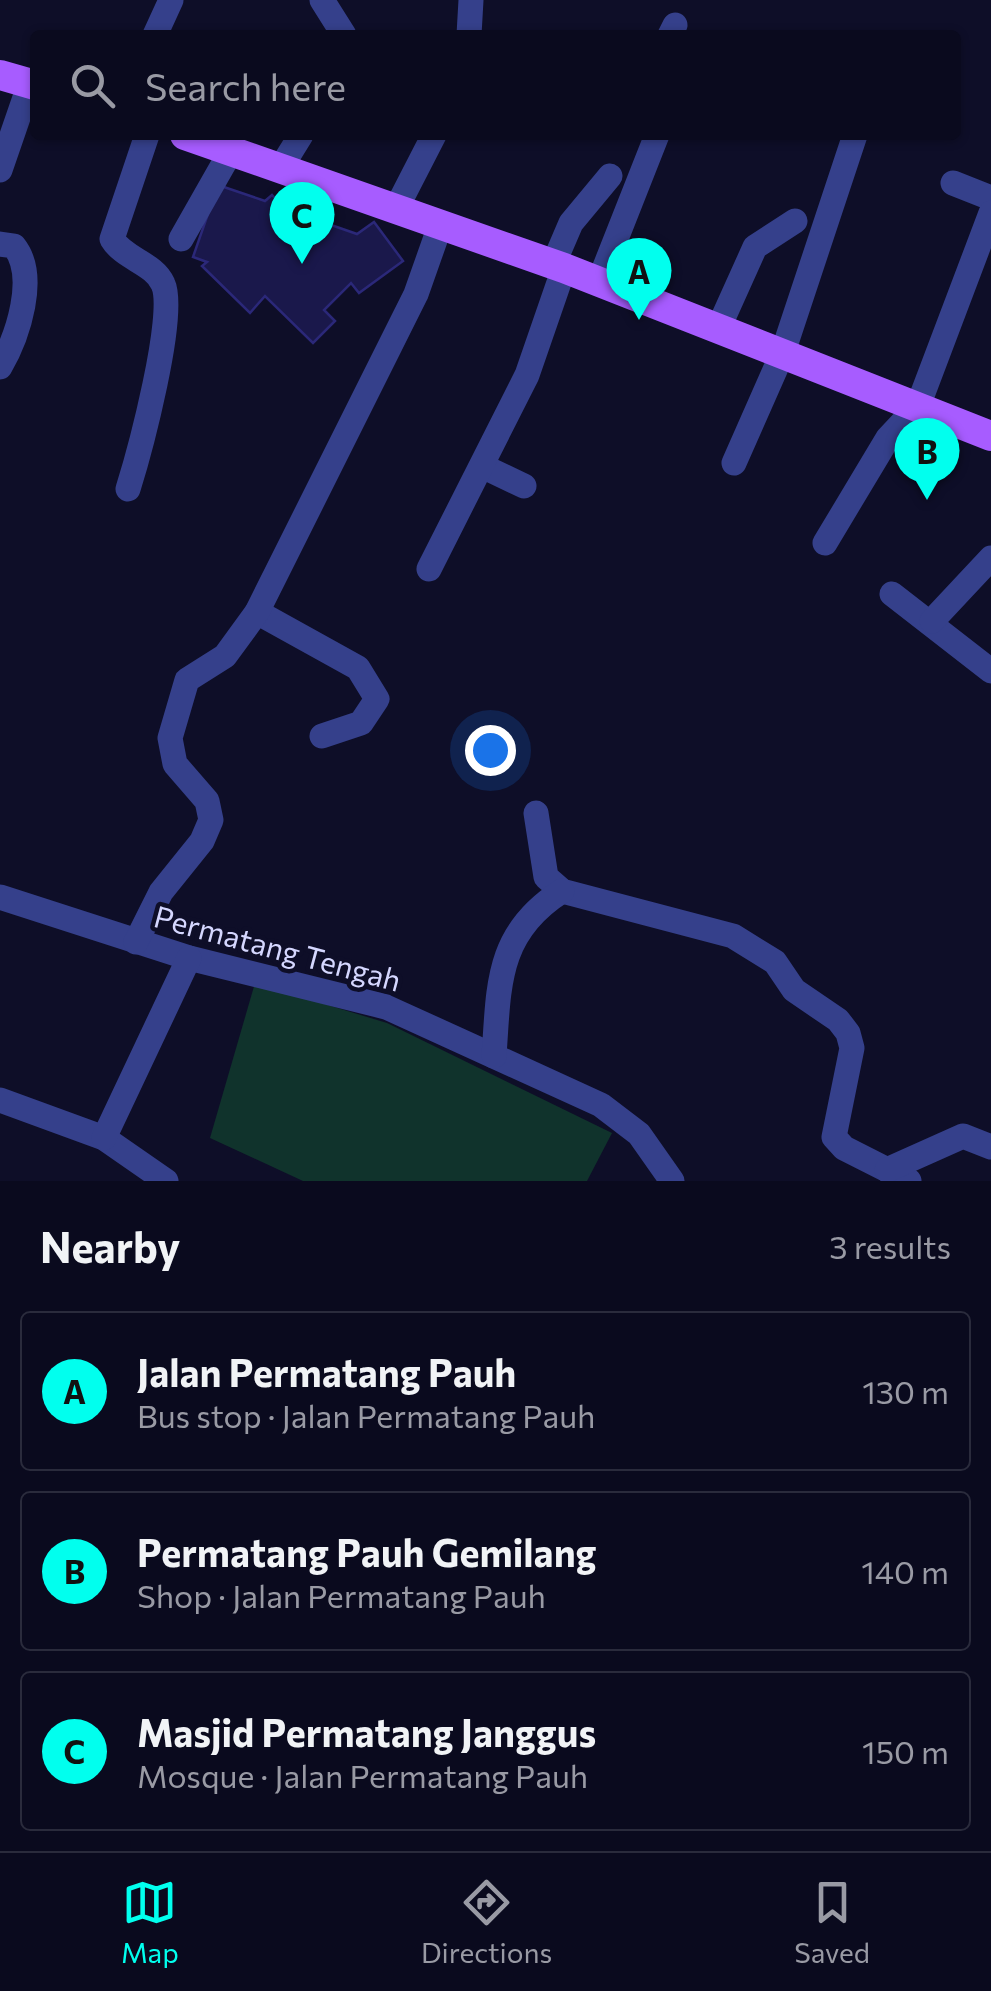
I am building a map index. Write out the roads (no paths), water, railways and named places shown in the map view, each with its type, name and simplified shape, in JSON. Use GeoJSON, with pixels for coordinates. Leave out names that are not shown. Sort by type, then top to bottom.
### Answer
{"type":"FeatureCollection","features":[{"type":"Feature","properties":{"kind":"main road"},"geometry":{"type":"LineString","coordinates":[[0,75],[30,83]]}},
{"type":"Feature","properties":{"kind":"main road"},"geometry":{"type":"LineString","coordinates":[[199,140],[599,282],[991,436]]}},
{"type":"Feature","properties":{"kind":"street"},"geometry":{"type":"LineString","coordinates":[[157,30],[171,0]]}},
{"type":"Feature","properties":{"kind":"street"},"geometry":{"type":"LineString","coordinates":[[322,0],[341,30]]}},
{"type":"Feature","properties":{"kind":"street"},"geometry":{"type":"LineString","coordinates":[[470,30],[471,0]]}},
{"type":"Feature","properties":{"kind":"street"},"geometry":{"type":"LineString","coordinates":[[0,170],[30,89]]}},
{"type":"Feature","properties":{"kind":"street"},"geometry":{"type":"LineString","coordinates":[[128,489],[146,425],[167,301],[158,275],[118,250],[112,239],[144,140]]}},
{"type":"Feature","properties":{"kind":"street"},"geometry":{"type":"LineString","coordinates":[[280,169],[298,140]]}},
{"type":"Feature","properties":{"kind":"street"},"geometry":{"type":"LineString","coordinates":[[396,209],[431,140]]}},
{"type":"Feature","properties":{"kind":"street"},"geometry":{"type":"LineString","coordinates":[[599,282],[655,140]]}},
{"type":"Feature","properties":{"kind":"street"},"geometry":{"type":"LineString","coordinates":[[734,463],[783,352],[814,247],[853,140]]}},
{"type":"Feature","properties":{"kind":"street"},"geometry":{"type":"LineString","coordinates":[[182,239],[231,151]]}},
{"type":"Feature","properties":{"kind":"street"},"geometry":{"type":"LineString","coordinates":[[429,569],[528,375],[571,223],[610,176]]}},
{"type":"Feature","properties":{"kind":"street"},"geometry":{"type":"LineString","coordinates":[[954,182],[991,198]]}},
{"type":"Feature","properties":{"kind":"street"},"geometry":{"type":"LineString","coordinates":[[826,542],[888,438],[918,406],[991,213]]}},
{"type":"Feature","properties":{"kind":"street"},"geometry":{"type":"LineString","coordinates":[[719,327],[755,247],[795,221]]}},
{"type":"Feature","properties":{"kind":"street"},"geometry":{"type":"LineString","coordinates":[[136,942],[161,892],[202,841],[211,820],[207,801],[175,764],[170,738],[187,680],[225,656],[257,612],[416,294],[440,226]]}},
{"type":"Feature","properties":{"kind":"street"},"geometry":{"type":"LineString","coordinates":[[0,244],[14,246],[24,259],[25,290],[9,351],[0,367]]}},
{"type":"Feature","properties":{"kind":"street"},"geometry":{"type":"LineString","coordinates":[[482,466],[524,486]]}},
{"type":"Feature","properties":{"kind":"street"},"geometry":{"type":"LineString","coordinates":[[932,621],[991,558]]}},
{"type":"Feature","properties":{"kind":"street"},"geometry":{"type":"LineString","coordinates":[[892,594],[932,621],[991,671]]}},
{"type":"Feature","properties":{"kind":"street"},"geometry":{"type":"LineString","coordinates":[[257,612],[358,668],[377,698],[360,723],[322,736]]}},
{"type":"Feature","properties":{"kind":"street"},"geometry":{"type":"LineString","coordinates":[[536,814],[546,877],[562,891],[733,936],[776,962],[794,990],[838,1020],[848,1033],[852,1048],[834,1138],[898,1175],[963,1136],[991,1146]]}},
{"type":"Feature","properties":{"kind":"street"},"geometry":{"type":"LineString","coordinates":[[494,1056],[504,959],[517,931],[562,891]]}},
{"type":"Feature","properties":{"kind":"street","name":"Permatang Tengah"},"geometry":{"type":"LineString","coordinates":[[1,900],[189,958],[386,1007],[601,1105],[639,1134],[672,1181]]}},
{"type":"Feature","properties":{"kind":"street"},"geometry":{"type":"LineString","coordinates":[[104,1138],[189,958]]}},
{"type":"Feature","properties":{"kind":"street"},"geometry":{"type":"LineString","coordinates":[[0,1100],[104,1138],[166,1181]]}},
{"type":"Feature","properties":{"kind":"place","name":"Masjid Permatang Janggus"},"geometry":{"type":"Point","coordinates":[302,264]}},
{"type":"Feature","properties":{"kind":"place","name":"Jalan Permatang Pauh"},"geometry":{"type":"Point","coordinates":[639,320]}},
{"type":"Feature","properties":{"kind":"place","name":"Permatang Pauh Gemilang"},"geometry":{"type":"Point","coordinates":[927,500]}}]}
